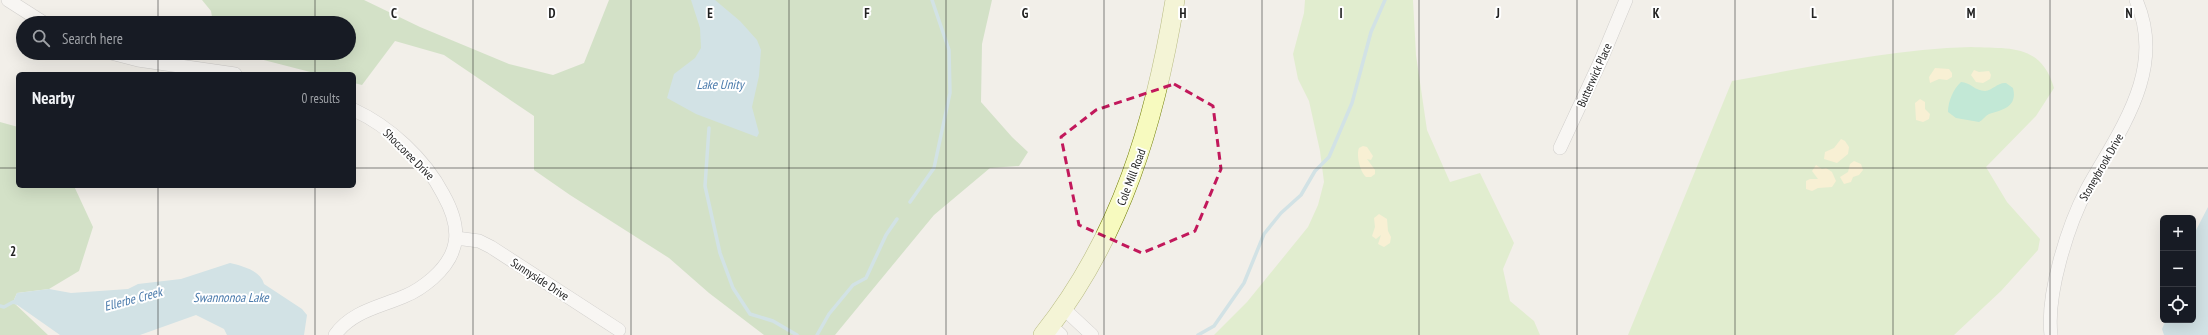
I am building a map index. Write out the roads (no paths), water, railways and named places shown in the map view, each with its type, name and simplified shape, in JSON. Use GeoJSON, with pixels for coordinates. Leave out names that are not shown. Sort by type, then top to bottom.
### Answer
{"type":"FeatureCollection","features":[{"type":"Feature","properties":{"kind":"street"},"geometry":{"type":"LineString","coordinates":[[8,0],[33,16]]}},
{"type":"Feature","properties":{"kind":"street","name":"Cole Mill Road"},"geometry":{"type":"LineString","coordinates":[[1051,332],[1062,308],[1095,256],[1126,194],[1144,140],[1162,71],[1174,0]]}},
{"type":"Feature","properties":{"kind":"street","name":"Butterwick Place"},"geometry":{"type":"LineString","coordinates":[[1560,148],[1601,60],[1626,0]]}},
{"type":"Feature","properties":{"kind":"street","name":"Stoneybrook Drive"},"geometry":{"type":"LineString","coordinates":[[2051,335],[2051,305],[2068,236],[2082,200],[2120,134],[2140,86],[2143,72],[2144,36],[2136,0]]}},
{"type":"Feature","properties":{"kind":"street"},"geometry":{"type":"LineString","coordinates":[[138,60],[221,72]]}},
{"type":"Feature","properties":{"kind":"street","name":"Shoccoree Drive"},"geometry":{"type":"LineString","coordinates":[[335,335],[346,321],[360,313],[407,296],[425,285],[447,263],[455,246],[456,238],[455,224],[450,208],[438,184],[429,171],[390,134],[356,111]]}},
{"type":"Feature","properties":{"kind":"street","name":"Sunnyside Drive"},"geometry":{"type":"LineString","coordinates":[[456,238],[479,241],[491,247],[619,330]]}},
{"type":"Feature","properties":{"kind":"street"},"geometry":{"type":"LineString","coordinates":[[1062,308],[1092,335]]}},
{"type":"Feature","properties":{"kind":"water","name":"Lake Unity"},"geometry":{"type":"Polygon","coordinates":[[[691,0],[715,0],[740,21],[757,40],[761,50],[759,76],[752,107],[759,133],[757,137],[696,114],[667,98],[674,74],[695,58],[701,48],[700,28],[691,0]]]}},
{"type":"Feature","properties":{"kind":"water"},"geometry":{"type":"Polygon","coordinates":[[[2208,207],[2208,335],[2164,335],[2162,329],[2165,323],[2196,323],[2196,230],[2208,207]]]}},
{"type":"Feature","properties":{"kind":"water","name":"Swannonoa Lake"},"geometry":{"type":"Polygon","coordinates":[[[230,263],[245,267],[255,272],[262,279],[264,284],[302,309],[307,315],[304,335],[227,335],[224,329],[196,315],[140,335],[60,335],[13,302],[17,293],[49,289],[71,293],[128,289],[138,284],[181,279],[230,263]]]}},
{"type":"Feature","properties":{"kind":"waterway"},"geometry":{"type":"LineString","coordinates":[[910,202],[934,168],[950,93],[949,50],[932,0]]}},
{"type":"Feature","properties":{"kind":"waterway"},"geometry":{"type":"LineString","coordinates":[[1198,335],[1214,326],[1244,283],[1264,234],[1281,213],[1301,195],[1315,171],[1329,157],[1352,103],[1371,32],[1385,0]]}},
{"type":"Feature","properties":{"kind":"waterway"},"geometry":{"type":"LineString","coordinates":[[709,128],[705,186],[720,253],[733,288],[750,314],[773,321],[797,335]]}},
{"type":"Feature","properties":{"kind":"waterway"},"geometry":{"type":"LineString","coordinates":[[817,335],[829,314],[853,285],[866,278],[886,235],[897,219]]}},
{"type":"Feature","properties":{"kind":"waterway","name":"Ellerbe Creek"},"geometry":{"type":"LineString","coordinates":[[0,306],[4,307],[13,302],[17,303]]}}]}
